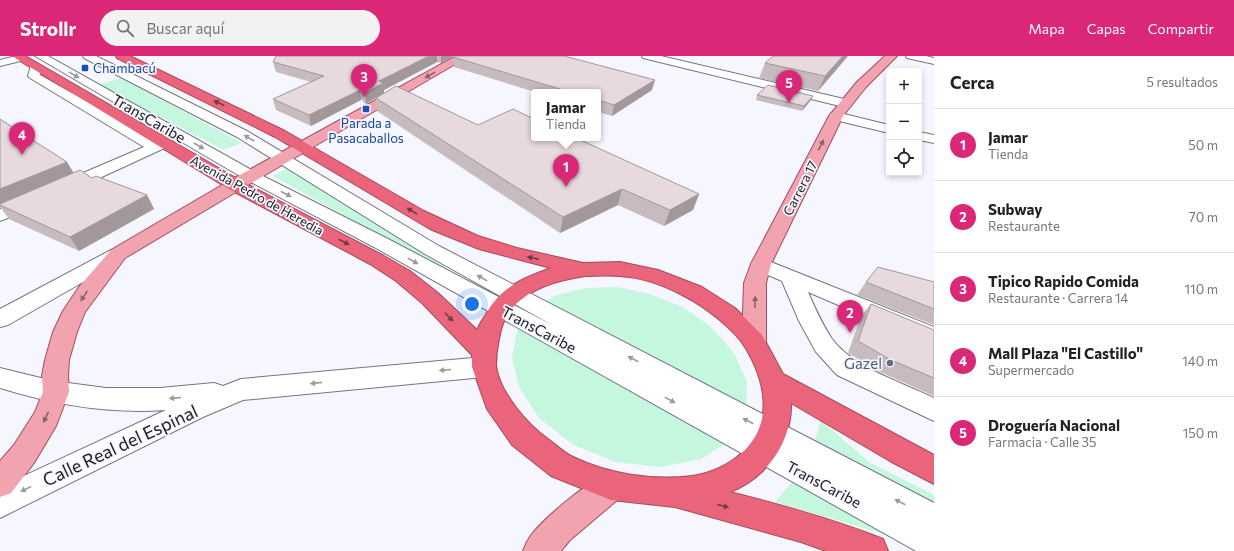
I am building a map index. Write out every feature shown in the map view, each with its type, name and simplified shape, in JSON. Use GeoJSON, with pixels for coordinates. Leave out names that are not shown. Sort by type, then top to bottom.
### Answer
{"type":"FeatureCollection","features":[{"type":"Feature","properties":{"kind":"highway"},"geometry":{"type":"LineString","coordinates":[[121,56],[255,121],[303,147],[428,220],[457,234],[488,246],[515,254],[585,268],[620,270],[658,277],[694,292],[727,314],[754,341],[774,381],[778,405],[768,442],[748,467],[726,480],[701,489],[672,492]]}},
{"type":"Feature","properties":{"kind":"highway","name":"Avenida Pedro de Heredia"},"geometry":{"type":"LineString","coordinates":[[19,57],[38,61],[160,145],[243,180],[403,276],[430,298],[484,360]]}},
{"type":"Feature","properties":{"kind":"highway"},"geometry":{"type":"LineString","coordinates":[[585,268],[558,273],[540,280],[507,301],[489,328],[484,360],[496,401],[522,436],[562,466],[611,486],[672,492],[801,526],[871,551]]}},
{"type":"Feature","properties":{"kind":"highway"},"geometry":{"type":"LineString","coordinates":[[774,381],[934,470]]}},
{"type":"Feature","properties":{"kind":"main road","name":"Calle Real del Espinal"},"geometry":{"type":"LineString","coordinates":[[0,482],[24,454],[46,418],[56,392],[55,376],[57,360],[64,332],[74,311],[87,292],[118,254],[243,180],[464,56]]}},
{"type":"Feature","properties":{"kind":"main road","name":"Carrera 17"},"geometry":{"type":"LineString","coordinates":[[754,341],[755,283],[761,264],[840,110],[869,75],[892,56]]}},
{"type":"Feature","properties":{"kind":"main road"},"geometry":{"type":"LineString","coordinates":[[540,551],[560,529],[611,486]]}},
{"type":"Feature","properties":{"kind":"street","name":"TransCaribe"},"geometry":{"type":"LineString","coordinates":[[88,56],[242,134],[421,244],[507,301]]}},
{"type":"Feature","properties":{"kind":"street"},"geometry":{"type":"LineString","coordinates":[[647,56],[840,110],[886,128]]}},
{"type":"Feature","properties":{"kind":"street"},"geometry":{"type":"LineString","coordinates":[[911,56],[934,61]]}},
{"type":"Feature","properties":{"kind":"street"},"geometry":{"type":"LineString","coordinates":[[0,63],[19,57]]}},
{"type":"Feature","properties":{"kind":"street","name":"TransCaribe"},"geometry":{"type":"LineString","coordinates":[[38,61],[243,180],[507,301],[768,442],[934,543]]}},
{"type":"Feature","properties":{"kind":"street"},"geometry":{"type":"LineString","coordinates":[[922,137],[934,139]]}},
{"type":"Feature","properties":{"kind":"street"},"geometry":{"type":"LineString","coordinates":[[0,216],[160,145]]}},
{"type":"Feature","properties":{"kind":"street","name":"Calle Real del Espinal"},"geometry":{"type":"LineString","coordinates":[[0,319],[118,254]]}},
{"type":"Feature","properties":{"kind":"street"},"geometry":{"type":"LineString","coordinates":[[761,264],[934,337]]}},
{"type":"Feature","properties":{"kind":"street"},"geometry":{"type":"LineString","coordinates":[[791,277],[810,321],[824,346],[846,368],[934,410]]}},
{"type":"Feature","properties":{"kind":"street","name":"Calle Real del Espinal"},"geometry":{"type":"LineString","coordinates":[[0,378],[21,385],[89,398],[164,399],[484,360]]}},
{"type":"Feature","properties":{"kind":"street","name":"Calle Real del Espinal"},"geometry":{"type":"LineString","coordinates":[[0,503],[194,409],[241,390]]}},
{"type":"Feature","properties":{"kind":"street","name":"TransCaribe"},"geometry":{"type":"LineString","coordinates":[[768,442],[934,520]]}},
{"type":"Feature","properties":{"kind":"green space"},"geometry":{"type":"Polygon","coordinates":[[[121,78],[242,143],[224,150],[98,85],[121,78]]]}},
{"type":"Feature","properties":{"kind":"green space"},"geometry":{"type":"Polygon","coordinates":[[[286,169],[447,264],[441,269],[273,176],[286,169]]]}},
{"type":"Feature","properties":{"kind":"green space"},"geometry":{"type":"Polygon","coordinates":[[[617,287],[650,294],[683,307],[711,327],[734,353],[747,382],[746,412],[731,440],[701,459],[660,467],[615,462],[572,444],[539,418],[519,387],[512,358],[517,331],[533,310],[556,295],[585,288],[617,287]]]}},
{"type":"Feature","properties":{"kind":"green space"},"geometry":{"type":"Polygon","coordinates":[[[821,420],[869,462],[934,495],[934,506],[814,444],[821,420]]]}},
{"type":"Feature","properties":{"kind":"green space"},"geometry":{"type":"Polygon","coordinates":[[[794,480],[901,539],[775,502],[794,480]]]}},
{"type":"Feature","properties":{"kind":"building"},"geometry":{"type":"Polygon","coordinates":[[[276,56],[429,56],[379,81],[383,83],[365,93],[362,91],[363,90],[360,90],[309,115],[273,99],[324,76],[273,62],[276,56]]]}},
{"type":"Feature","properties":{"kind":"building"},"geometry":{"type":"Polygon","coordinates":[[[564,56],[655,80],[614,105],[601,101],[601,89],[560,89],[453,57],[564,56]]]}},
{"type":"Feature","properties":{"kind":"building"},"geometry":{"type":"Polygon","coordinates":[[[773,56],[843,56],[825,76],[765,63],[773,56]]]}},
{"type":"Feature","properties":{"kind":"building"},"geometry":{"type":"Polygon","coordinates":[[[768,85],[813,96],[804,106],[757,95],[768,85]]]}},
{"type":"Feature","properties":{"kind":"building"},"geometry":{"type":"Polygon","coordinates":[[[396,86],[478,125],[513,109],[531,118],[531,141],[583,141],[699,194],[670,210],[622,189],[563,217],[376,98],[396,86]]]}},
{"type":"Feature","properties":{"kind":"building"},"geometry":{"type":"Polygon","coordinates":[[[0,119],[3,121],[67,162],[0,189],[0,119]]]}},
{"type":"Feature","properties":{"kind":"building"},"geometry":{"type":"Polygon","coordinates":[[[80,170],[92,178],[96,176],[147,195],[70,237],[0,205],[0,204],[80,170]]]}},
{"type":"Feature","properties":{"kind":"building"},"geometry":{"type":"Polygon","coordinates":[[[878,267],[934,282],[934,309],[866,282],[878,267]]]}},
{"type":"Feature","properties":{"kind":"building"},"geometry":{"type":"Polygon","coordinates":[[[871,304],[934,330],[934,378],[891,360],[858,341],[871,304]]]}},
{"type":"Feature","properties":{"kind":"place","name":"Chambacú"},"geometry":{"type":"Point","coordinates":[85,68]}},
{"type":"Feature","properties":{"kind":"place","name":"Tipico Rapido Comida"},"geometry":{"type":"Point","coordinates":[364,97]}},
{"type":"Feature","properties":{"kind":"place","name":"Droguería Nacional"},"geometry":{"type":"Point","coordinates":[789,103]}},
{"type":"Feature","properties":{"kind":"place","name":"Parada a Pasacaballos"},"geometry":{"type":"Point","coordinates":[366,109]}},
{"type":"Feature","properties":{"kind":"place","name":"Mall Plaza \"El Castillo\""},"geometry":{"type":"Point","coordinates":[22,155]}},
{"type":"Feature","properties":{"kind":"place","name":"Jamar"},"geometry":{"type":"Point","coordinates":[566,187]}},
{"type":"Feature","properties":{"kind":"place","name":"Subway"},"geometry":{"type":"Point","coordinates":[850,333]}},
{"type":"Feature","properties":{"kind":"place","name":"Gazel"},"geometry":{"type":"Point","coordinates":[890,363]}}]}
